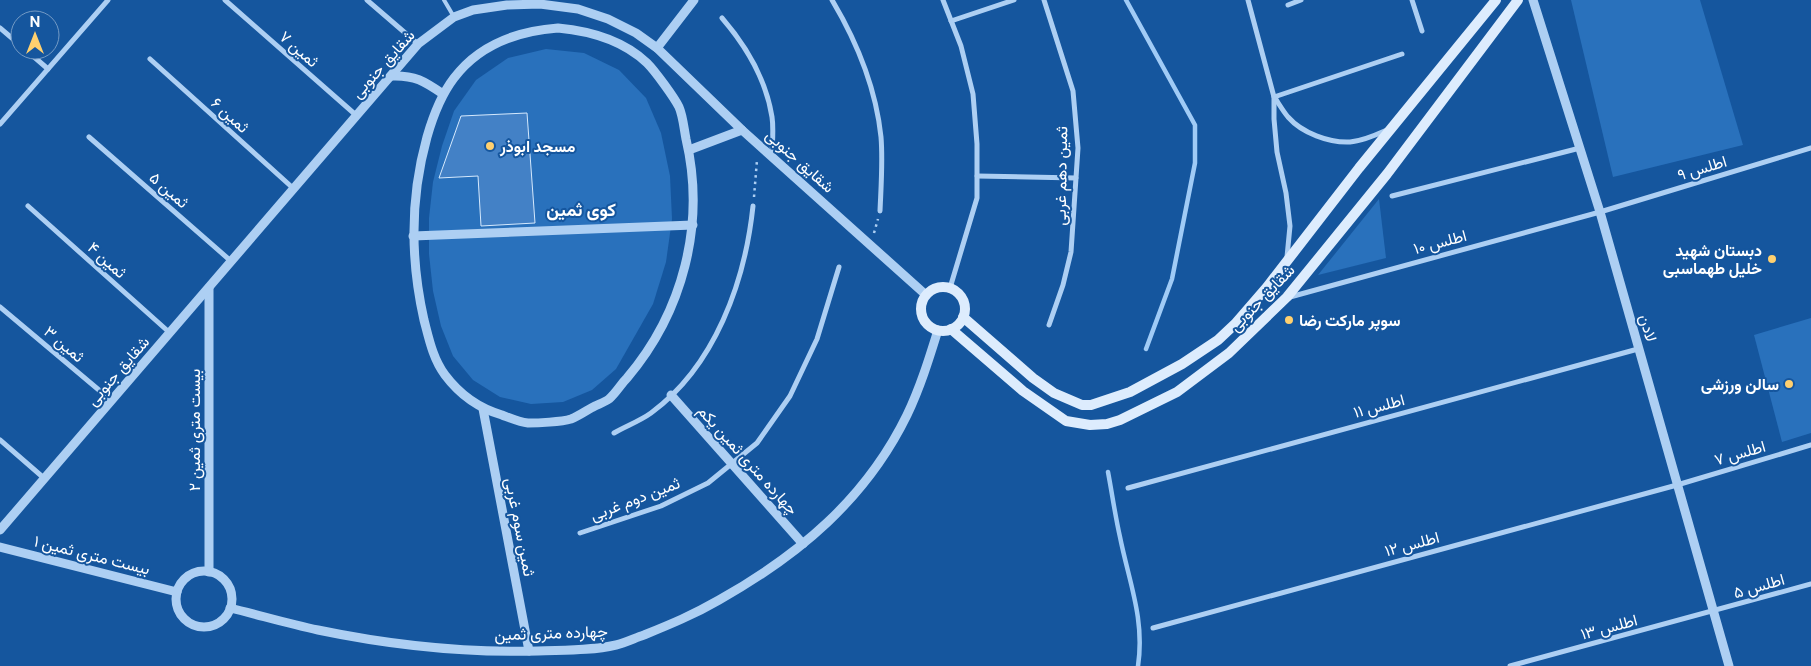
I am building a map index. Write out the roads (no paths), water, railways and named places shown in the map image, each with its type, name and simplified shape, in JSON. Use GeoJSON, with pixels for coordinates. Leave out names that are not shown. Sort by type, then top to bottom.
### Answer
{"type":"FeatureCollection","features":[{"type":"Feature","properties":{"kind":"main road","name":"شقایق جنوبی"},"geometry":{"type":"LineString","coordinates":[[963,316],[1033,378],[1054,393],[1082,406],[1091,406],[1130,392],[1182,364],[1218,340],[1235,324],[1496,0]]}},
{"type":"Feature","properties":{"kind":"main road","name":"شقایق جنوبی"},"geometry":{"type":"LineString","coordinates":[[951,329],[1023,391],[1066,421],[1107,424],[1120,420],[1177,392],[1229,353],[1287,298],[1387,174],[1518,0]]}},
{"type":"Feature","properties":{"kind":"main road"},"geometry":{"type":"LineString","coordinates":[[937,288],[950,288],[957,292],[963,300],[965,308],[963,316],[958,324],[951,329],[938,330],[929,325],[923,317],[921,306],[926,295],[937,288]]}},
{"type":"Feature","properties":{"kind":"street"},"geometry":{"type":"LineString","coordinates":[[0,124],[108,0]]}},
{"type":"Feature","properties":{"kind":"street","name":"ثمین ۷"},"geometry":{"type":"LineString","coordinates":[[225,0],[357,116]]}},
{"type":"Feature","properties":{"kind":"street"},"geometry":{"type":"LineString","coordinates":[[367,0],[418,44]]}},
{"type":"Feature","properties":{"kind":"street"},"geometry":{"type":"LineString","coordinates":[[657,48],[694,0]]}},
{"type":"Feature","properties":{"kind":"street"},"geometry":{"type":"LineString","coordinates":[[832,0],[845,21],[872,88],[881,138],[880,211]]}},
{"type":"Feature","properties":{"kind":"street"},"geometry":{"type":"LineString","coordinates":[[943,0],[961,46],[973,94],[977,144],[977,198],[950,288]]}},
{"type":"Feature","properties":{"kind":"street"},"geometry":{"type":"LineString","coordinates":[[951,21],[1014,0]]}},
{"type":"Feature","properties":{"kind":"street","name":"ثمین دهم غربی"},"geometry":{"type":"LineString","coordinates":[[1044,0],[1073,91],[1078,148],[1071,252],[1063,285],[1049,325]]}},
{"type":"Feature","properties":{"kind":"street"},"geometry":{"type":"LineString","coordinates":[[1248,0],[1274,97],[1277,152],[1286,193],[1290,226],[1287,260]]}},
{"type":"Feature","properties":{"kind":"street"},"geometry":{"type":"LineString","coordinates":[[1288,5],[1301,0]]}},
{"type":"Feature","properties":{"kind":"street"},"geometry":{"type":"LineString","coordinates":[[1412,0],[1422,31]]}},
{"type":"Feature","properties":{"kind":"street","name":"لادن"},"geometry":{"type":"LineString","coordinates":[[1533,0],[1600,212],[1729,666]]}},
{"type":"Feature","properties":{"kind":"street","name":"شقایق جنوبی"},"geometry":{"type":"LineString","coordinates":[[0,530],[418,44],[454,17],[473,10],[506,5],[540,4],[578,9],[608,19],[636,33],[657,48],[742,130],[926,295]]}},
{"type":"Feature","properties":{"kind":"street"},"geometry":{"type":"LineString","coordinates":[[722,18],[751,57],[765,85],[773,119],[772,157]]}},
{"type":"Feature","properties":{"kind":"street"},"geometry":{"type":"LineString","coordinates":[[0,28],[10,36]]}},
{"type":"Feature","properties":{"kind":"street"},"geometry":{"type":"LineString","coordinates":[[558,28],[597,34],[616,42],[649,64],[679,108],[689,150],[693,187],[693,225],[687,263],[675,299],[663,325],[638,365],[609,399],[569,419],[525,423],[483,409],[461,394],[444,374],[432,351],[418,293],[413,260],[415,192],[421,158],[430,126],[443,94],[455,76],[478,54],[506,38],[538,29],[558,28]]}},
{"type":"Feature","properties":{"kind":"street"},"geometry":{"type":"LineString","coordinates":[[1274,97],[1402,54]]}},
{"type":"Feature","properties":{"kind":"street","name":"ثمین ۶"},"geometry":{"type":"LineString","coordinates":[[150,59],[294,189]]}},
{"type":"Feature","properties":{"kind":"street"},"geometry":{"type":"LineString","coordinates":[[38,60],[48,69]]}},
{"type":"Feature","properties":{"kind":"street"},"geometry":{"type":"LineString","coordinates":[[391,76],[408,76],[426,83],[443,94]]}},
{"type":"Feature","properties":{"kind":"street"},"geometry":{"type":"LineString","coordinates":[[1274,97],[1288,118],[1306,131],[1330,141],[1351,142],[1392,128]]}},
{"type":"Feature","properties":{"kind":"street"},"geometry":{"type":"LineString","coordinates":[[689,150],[742,130]]}},
{"type":"Feature","properties":{"kind":"street","name":"ثمین ۵"},"geometry":{"type":"LineString","coordinates":[[89,137],[232,262]]}},
{"type":"Feature","properties":{"kind":"street"},"geometry":{"type":"LineString","coordinates":[[1392,196],[1580,148]]}},
{"type":"Feature","properties":{"kind":"street","name":"اطلس ۹"},"geometry":{"type":"LineString","coordinates":[[1600,212],[1811,148]]}},
{"type":"Feature","properties":{"kind":"street"},"geometry":{"type":"LineString","coordinates":[[977,176],[1076,178]]}},
{"type":"Feature","properties":{"kind":"street","name":"ثمین ۴"},"geometry":{"type":"LineString","coordinates":[[28,206],[170,332]]}},
{"type":"Feature","properties":{"kind":"street"},"geometry":{"type":"LineString","coordinates":[[614,433],[650,413],[694,372],[727,313],[750,236],[753,206]]}},
{"type":"Feature","properties":{"kind":"street","name":"اطلس ۱۰"},"geometry":{"type":"LineString","coordinates":[[1287,298],[1600,212]]}},
{"type":"Feature","properties":{"kind":"street"},"geometry":{"type":"LineString","coordinates":[[413,236],[693,225]]}},
{"type":"Feature","properties":{"kind":"street","name":"ثمین دوم غربی"},"geometry":{"type":"LineString","coordinates":[[580,533],[661,506],[708,483],[757,443],[790,396],[817,339],[838,267]]}},
{"type":"Feature","properties":{"kind":"street","name":"بیست متری ثمین ۲"},"geometry":{"type":"LineString","coordinates":[[209,288],[209,572]]}},
{"type":"Feature","properties":{"kind":"street","name":"ثمین ۳"},"geometry":{"type":"LineString","coordinates":[[0,307],[112,401]]}},
{"type":"Feature","properties":{"kind":"street","name":"چهارده متری ثمین"},"geometry":{"type":"LineString","coordinates":[[230,608],[318,630],[362,638],[469,650],[571,650],[616,645],[687,618],[754,580],[803,544],[839,513],[867,480],[888,449],[907,415],[921,382],[938,330]]}},
{"type":"Feature","properties":{"kind":"street","name":"اطلس ۱۱"},"geometry":{"type":"LineString","coordinates":[[1128,488],[1638,348]]}},
{"type":"Feature","properties":{"kind":"street","name":"چهارده متری ثمین یکم"},"geometry":{"type":"LineString","coordinates":[[670,395],[803,544]]}},
{"type":"Feature","properties":{"kind":"street","name":"ثمین سوم غربی"},"geometry":{"type":"LineString","coordinates":[[483,409],[529,651]]}},
{"type":"Feature","properties":{"kind":"street"},"geometry":{"type":"LineString","coordinates":[[0,440],[45,479]]}},
{"type":"Feature","properties":{"kind":"street","name":"اطلس ۷"},"geometry":{"type":"LineString","coordinates":[[1677,484],[1811,445]]}},
{"type":"Feature","properties":{"kind":"street","name":"اطلس ۱۲"},"geometry":{"type":"LineString","coordinates":[[1153,628],[1677,484]]}},
{"type":"Feature","properties":{"kind":"street","name":"بیست متری ثمین ۱"},"geometry":{"type":"LineString","coordinates":[[0,547],[177,592]]}},
{"type":"Feature","properties":{"kind":"street"},"geometry":{"type":"LineString","coordinates":[[209,572],[218,575],[225,581],[232,597],[230,608],[222,620],[214,625],[205,627],[187,621],[181,614],[177,606],[177,592],[184,580],[191,574],[209,572]]}},
{"type":"Feature","properties":{"kind":"street","name":"اطلس ۵"},"geometry":{"type":"LineString","coordinates":[[1714,612],[1811,584]]}},
{"type":"Feature","properties":{"kind":"street","name":"اطلس ۱۳"},"geometry":{"type":"LineString","coordinates":[[1510,666],[1714,612]]}},
{"type":"Feature","properties":{"kind":"lane"},"geometry":{"type":"LineString","coordinates":[[444,0],[454,17]]}},
{"type":"Feature","properties":{"kind":"waterway"},"geometry":{"type":"LineString","coordinates":[[1126,0],[1195,125],[1195,163],[1172,279],[1146,349]]}},
{"type":"Feature","properties":{"kind":"waterway"},"geometry":{"type":"LineString","coordinates":[[1108,472],[1118,529],[1138,616],[1140,649],[1138,666]]}},
{"type":"Feature","properties":{"kind":"place","name":"مسجد ابوذر"},"geometry":{"type":"Point","coordinates":[490,146]}},
{"type":"Feature","properties":{"kind":"place","name":"دبستان شهید خلیل طهماسبی"},"geometry":{"type":"Point","coordinates":[1772,259]}},
{"type":"Feature","properties":{"kind":"place","name":"سوپر مارکت رضا"},"geometry":{"type":"Point","coordinates":[1289,320]}},
{"type":"Feature","properties":{"kind":"place","name":"سالن ورزشی"},"geometry":{"type":"Point","coordinates":[1789,384]}},
{"type":"Feature","properties":{"kind":"district","name":"کوی ثمین"},"geometry":{"type":"Point","coordinates":[581,209]}}]}
